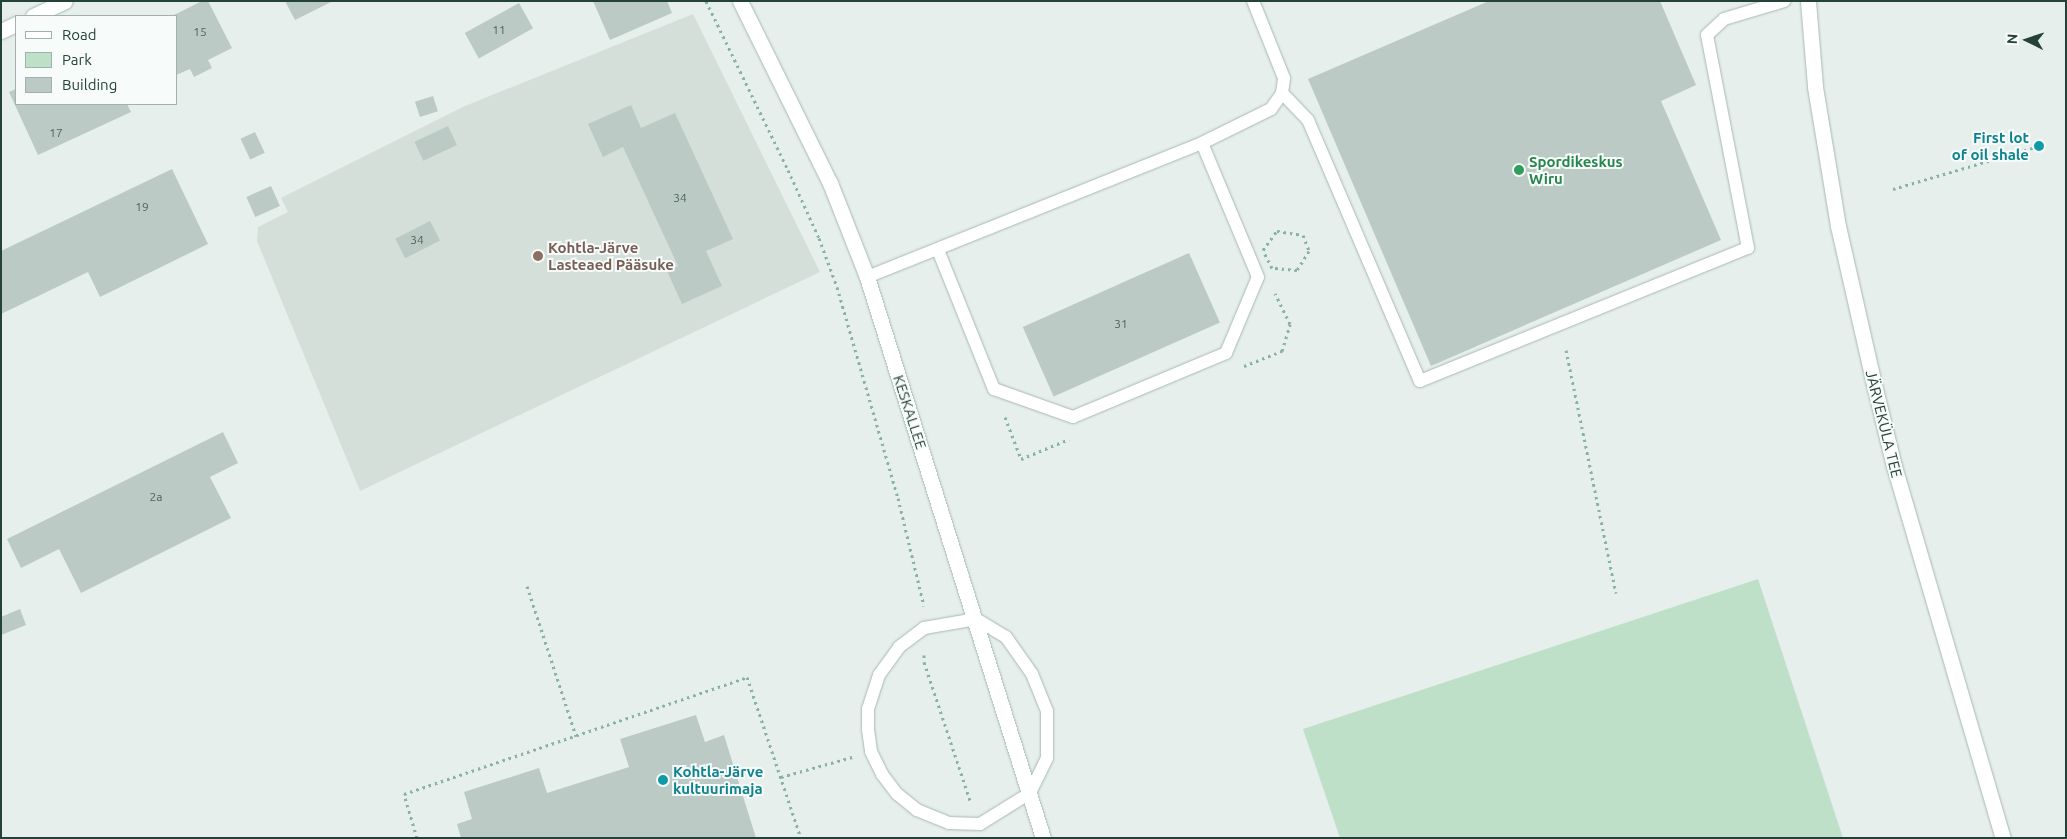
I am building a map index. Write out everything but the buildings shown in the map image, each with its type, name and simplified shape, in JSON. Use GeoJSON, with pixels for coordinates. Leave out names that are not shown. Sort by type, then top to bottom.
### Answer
{"type":"FeatureCollection","features":[{"type":"Feature","properties":{"kind":"street"},"geometry":{"type":"LineString","coordinates":[[35,15],[65,1]]}},
{"type":"Feature","properties":{"kind":"street","name":"KESKALLEE"},"geometry":{"type":"LineString","coordinates":[[740,1],[830,183],[867,277],[976,619],[1043,838]]}},
{"type":"Feature","properties":{"kind":"street","name":"JÄRVEKÜLA TEE"},"geometry":{"type":"LineString","coordinates":[[1808,1],[1818,106],[1838,226],[1872,376],[1894,466],[2003,838]]}},
{"type":"Feature","properties":{"kind":"street"},"geometry":{"type":"LineString","coordinates":[[1,31],[15,24]]}},
{"type":"Feature","properties":{"kind":"lane"},"geometry":{"type":"LineString","coordinates":[[867,277],[1202,143],[1271,109],[1282,92],[1284,78],[1253,1]]}},
{"type":"Feature","properties":{"kind":"lane"},"geometry":{"type":"LineString","coordinates":[[1282,92],[1308,120],[1420,381],[1748,248],[1707,35],[1724,19],[1784,1]]}},
{"type":"Feature","properties":{"kind":"lane"},"geometry":{"type":"LineString","coordinates":[[938,250],[994,389],[1073,417],[1226,353],[1258,277],[1202,143]]}},
{"type":"Feature","properties":{"kind":"lane"},"geometry":{"type":"LineString","coordinates":[[976,619],[1006,637],[1032,674],[1047,711],[1047,758],[1030,793],[980,824],[949,823],[917,810],[897,794],[887,781],[871,751],[868,709],[879,675],[900,647],[924,628],[976,619]]}},
{"type":"Feature","properties":{"kind":"path"},"geometry":{"type":"LineString","coordinates":[[706,1],[788,170],[819,238],[837,287],[898,498],[924,609],[924,662],[966,792],[980,824]]}},
{"type":"Feature","properties":{"kind":"path"},"geometry":{"type":"LineString","coordinates":[[1893,189],[2039,146]]}},
{"type":"Feature","properties":{"kind":"path"},"geometry":{"type":"LineString","coordinates":[[1277,231],[1302,234],[1310,251],[1297,270],[1272,268],[1263,250],[1277,231]]}},
{"type":"Feature","properties":{"kind":"path"},"geometry":{"type":"LineString","coordinates":[[1566,350],[1616,593]]}},
{"type":"Feature","properties":{"kind":"path"},"geometry":{"type":"LineString","coordinates":[[527,586],[576,736]]}},
{"type":"Feature","properties":{"kind":"path"},"geometry":{"type":"LineString","coordinates":[[417,838],[404,794],[747,677],[801,838]]}},
{"type":"Feature","properties":{"kind":"path"},"geometry":{"type":"LineString","coordinates":[[780,777],[871,751]]}},
{"type":"Feature","properties":{"kind":"shaded area","name":"Kohtla-Järve Lasteaed Pääsuke"},"geometry":{"type":"Polygon","coordinates":[[[693,14],[820,272],[360,491],[257,241],[258,227],[288,212],[281,198],[465,106],[693,14]]]}},
{"type":"Feature","properties":{"kind":"green space"},"geometry":{"type":"Polygon","coordinates":[[[1758,579],[1843,838],[1340,838],[1303,729],[1758,579]]]}},
{"type":"Feature","properties":{"kind":"place","name":"First lot of oil shale"},"geometry":{"type":"Point","coordinates":[2039,146]}},
{"type":"Feature","properties":{"kind":"place","name":"Spordikeskus Wiru"},"geometry":{"type":"Point","coordinates":[1519,170]}},
{"type":"Feature","properties":{"kind":"place","name":"Kohtla-Järve Lasteaed Pääsuke"},"geometry":{"type":"Point","coordinates":[538,256]}},
{"type":"Feature","properties":{"kind":"place","name":"Kohtla-Järve kultuurimaja"},"geometry":{"type":"Point","coordinates":[663,780]}}]}
